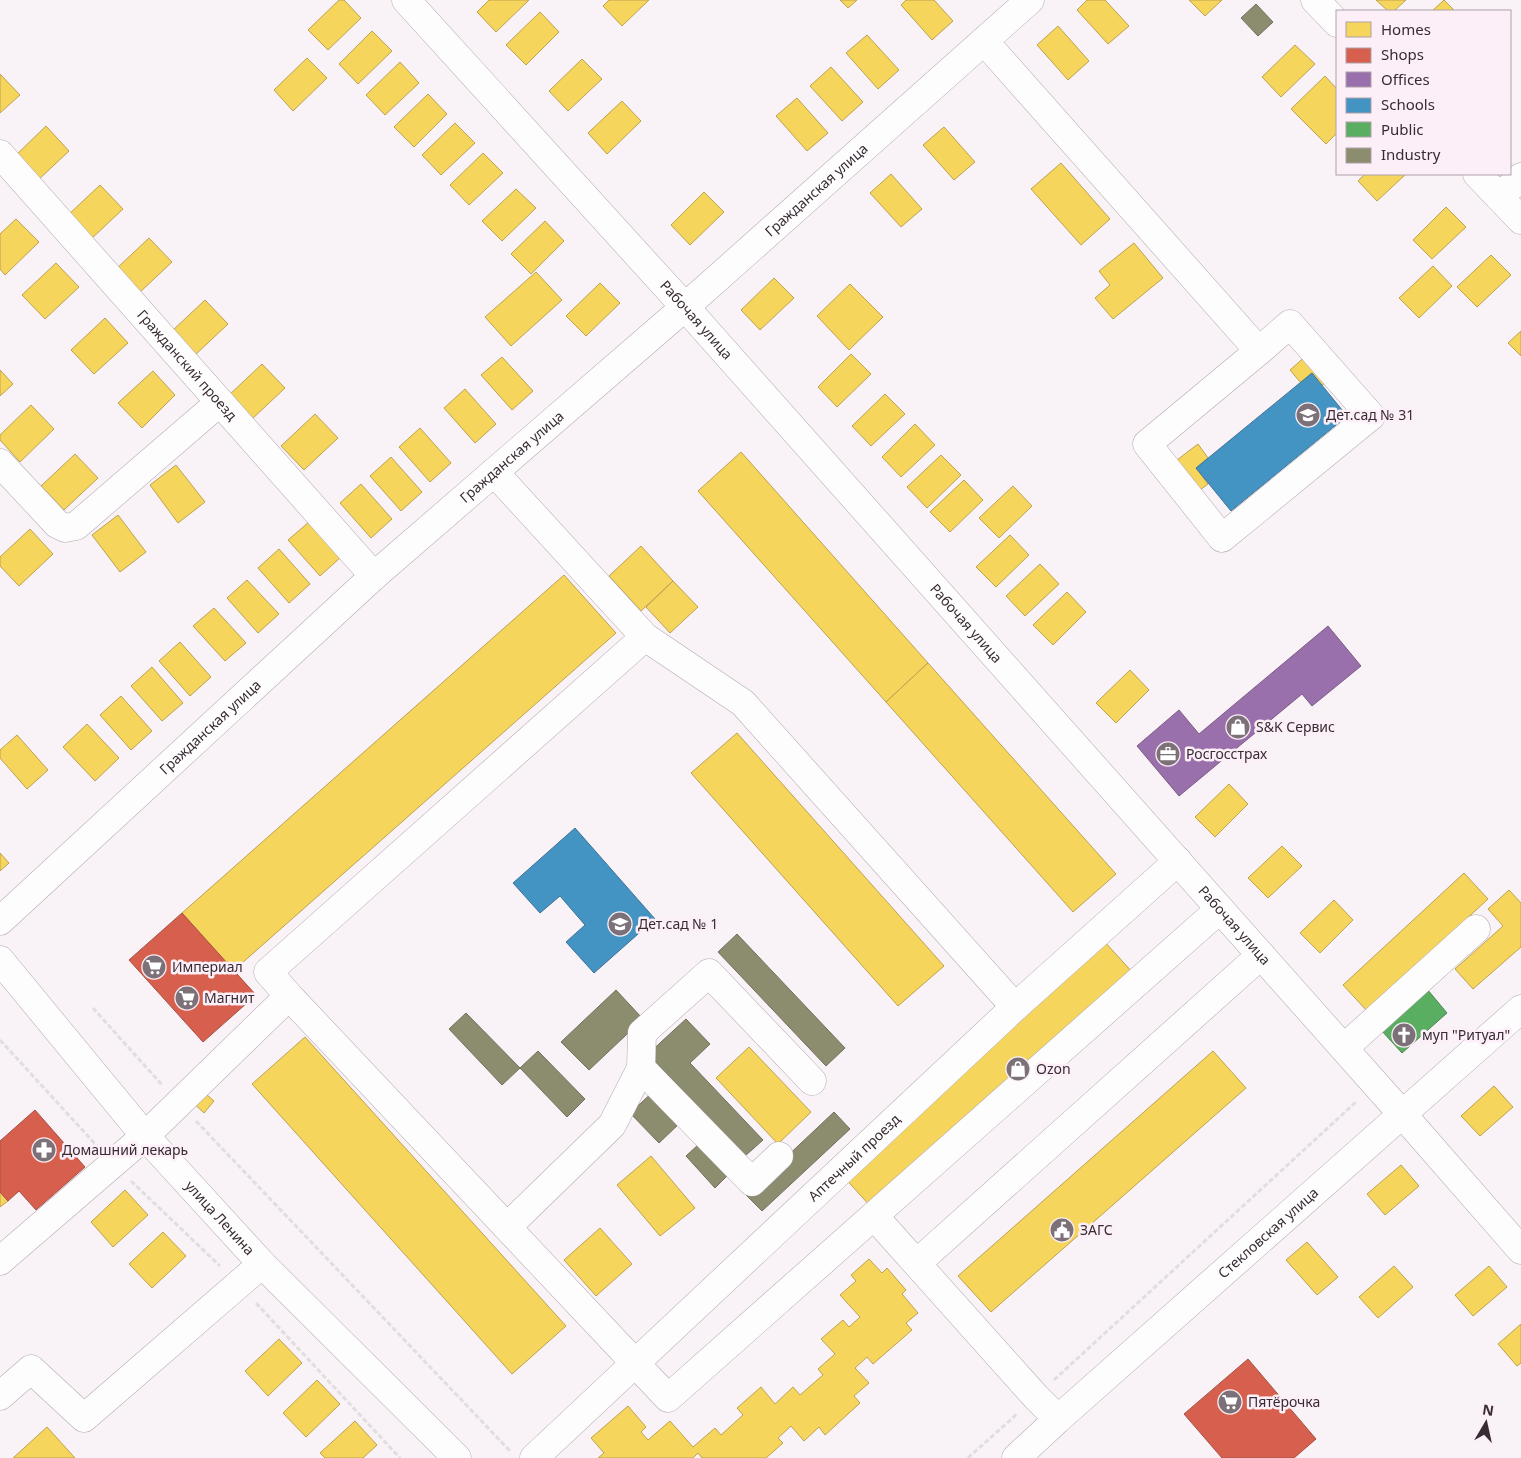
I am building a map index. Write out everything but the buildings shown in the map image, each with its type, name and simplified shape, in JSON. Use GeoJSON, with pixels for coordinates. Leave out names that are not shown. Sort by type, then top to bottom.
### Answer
{"type":"FeatureCollection","features":[{"type":"Feature","properties":{"kind":"street","name":"Рабочая улица"},"geometry":{"type":"LineString","coordinates":[[406,0],[685,306],[1403,1114],[1521,1250]]}},
{"type":"Feature","properties":{"kind":"street","name":"Гражданская улица"},"geometry":{"type":"LineString","coordinates":[[0,921],[374,576],[685,306],[1030,0]]}},
{"type":"Feature","properties":{"kind":"street"},"geometry":{"type":"LineString","coordinates":[[1315,0],[1336,22]]}},
{"type":"Feature","properties":{"kind":"street"},"geometry":{"type":"LineString","coordinates":[[984,41],[1259,351]]}},
{"type":"Feature","properties":{"kind":"street","name":"Гражданский проезд"},"geometry":{"type":"LineString","coordinates":[[0,154],[374,576]]}},
{"type":"Feature","properties":{"kind":"street"},"geometry":{"type":"LineString","coordinates":[[1479,175],[1521,220]]}},
{"type":"Feature","properties":{"kind":"street"},"geometry":{"type":"LineString","coordinates":[[1499,197],[1521,177]]}},
{"type":"Feature","properties":{"kind":"street"},"geometry":{"type":"LineString","coordinates":[[1290,324],[1372,416],[1222,538],[1147,444],[1259,351],[1290,324]]}},
{"type":"Feature","properties":{"kind":"street"},"geometry":{"type":"LineString","coordinates":[[0,463],[57,524],[65,528],[76,526],[220,402]]}},
{"type":"Feature","properties":{"kind":"street"},"geometry":{"type":"LineString","coordinates":[[494,472],[644,637],[743,704],[1016,1007]]}},
{"type":"Feature","properties":{"kind":"street"},"geometry":{"type":"LineString","coordinates":[[644,637],[268,972],[288,996],[668,1398],[1220,909]]}},
{"type":"Feature","properties":{"kind":"street","name":"Аптечный проезд"},"geometry":{"type":"LineString","coordinates":[[534,1458],[1016,1007],[1178,861]]}},
{"type":"Feature","properties":{"kind":"street"},"geometry":{"type":"LineString","coordinates":[[1344,1048],[1476,929]]}},
{"type":"Feature","properties":{"kind":"street"},"geometry":{"type":"LineString","coordinates":[[917,1263],[1261,955]]}},
{"type":"Feature","properties":{"kind":"street","name":"улица Ленина"},"geometry":{"type":"LineString","coordinates":[[0,960],[145,1136],[262,1264],[457,1458]]}},
{"type":"Feature","properties":{"kind":"street"},"geometry":{"type":"LineString","coordinates":[[506,1227],[612,1125],[641,1068],[642,1033],[709,973],[812,1081]]}},
{"type":"Feature","properties":{"kind":"street"},"geometry":{"type":"LineString","coordinates":[[0,1261],[145,1136],[288,996]]}},
{"type":"Feature","properties":{"kind":"street","name":"Стекловская улица"},"geometry":{"type":"LineString","coordinates":[[1016,1458],[1521,1009]]}},
{"type":"Feature","properties":{"kind":"street"},"geometry":{"type":"LineString","coordinates":[[641,1068],[752,1182],[779,1156]]}},
{"type":"Feature","properties":{"kind":"street"},"geometry":{"type":"LineString","coordinates":[[874,1216],[1036,1397],[1058,1419]]}},
{"type":"Feature","properties":{"kind":"street"},"geometry":{"type":"LineString","coordinates":[[0,1396],[31,1369],[84,1418],[262,1264]]}},
{"type":"Feature","properties":{"kind":"path"},"geometry":{"type":"LineString","coordinates":[[93,1008],[179,1103],[517,1458]]}},
{"type":"Feature","properties":{"kind":"path"},"geometry":{"type":"LineString","coordinates":[[0,1040],[112,1163],[239,1284],[400,1458]]}},
{"type":"Feature","properties":{"kind":"path"},"geometry":{"type":"LineString","coordinates":[[968,1458],[1375,1083]]}},
{"type":"Feature","properties":{"kind":"place","name":"Дет.сад № 31"},"geometry":{"type":"Point","coordinates":[1308,415]}},
{"type":"Feature","properties":{"kind":"place","name":"S&K Сервис"},"geometry":{"type":"Point","coordinates":[1238,727]}},
{"type":"Feature","properties":{"kind":"place","name":"Росгосстрах"},"geometry":{"type":"Point","coordinates":[1168,754]}},
{"type":"Feature","properties":{"kind":"place","name":"Дет.сад № 1"},"geometry":{"type":"Point","coordinates":[620,924]}},
{"type":"Feature","properties":{"kind":"place","name":"Империал"},"geometry":{"type":"Point","coordinates":[154,967]}},
{"type":"Feature","properties":{"kind":"place","name":"Магнит"},"geometry":{"type":"Point","coordinates":[187,998]}},
{"type":"Feature","properties":{"kind":"place","name":"муп \"Ритуал\""},"geometry":{"type":"Point","coordinates":[1404,1035]}},
{"type":"Feature","properties":{"kind":"place","name":"Ozon"},"geometry":{"type":"Point","coordinates":[1018,1069]}},
{"type":"Feature","properties":{"kind":"place","name":"Домашний лекарь"},"geometry":{"type":"Point","coordinates":[44,1150]}},
{"type":"Feature","properties":{"kind":"place","name":"ЗАГС"},"geometry":{"type":"Point","coordinates":[1062,1230]}},
{"type":"Feature","properties":{"kind":"place","name":"Пятёрочка"},"geometry":{"type":"Point","coordinates":[1230,1402]}}]}
